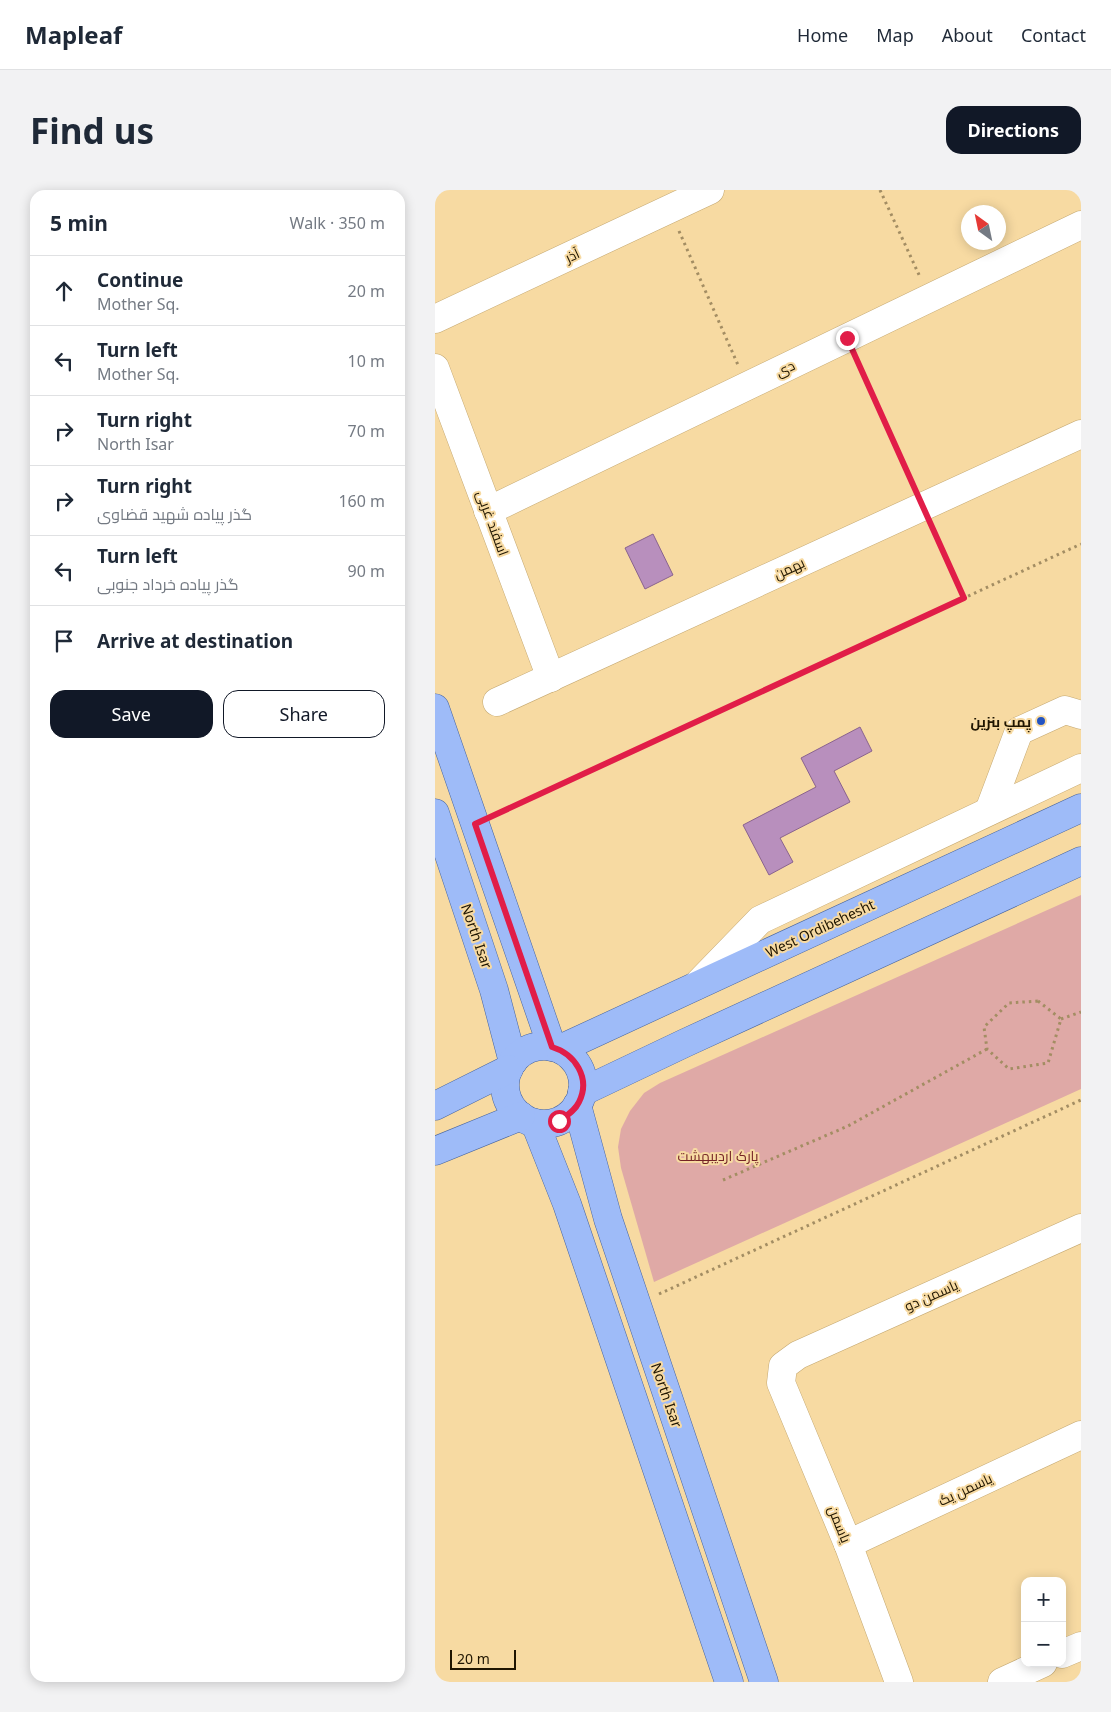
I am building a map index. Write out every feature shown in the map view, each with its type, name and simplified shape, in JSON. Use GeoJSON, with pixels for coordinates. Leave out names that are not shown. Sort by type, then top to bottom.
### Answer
{"type":"FeatureCollection","features":[{"type":"Feature","properties":{"kind":"main road"},"geometry":{"type":"LineString","coordinates":[[435,708],[556,1048]]}},
{"type":"Feature","properties":{"kind":"main road","name":"West Ordibehesht"},"geometry":{"type":"LineString","coordinates":[[556,1048],[1081,808]]}},
{"type":"Feature","properties":{"kind":"main road","name":"North Isar"},"geometry":{"type":"LineString","coordinates":[[435,813],[494,990],[511,1065]]}},
{"type":"Feature","properties":{"kind":"main road"},"geometry":{"type":"LineString","coordinates":[[511,1065],[505,1082],[506,1094],[512,1106],[528,1119],[547,1124],[559,1121],[569,1114],[580,1099],[685,1043],[1081,861]]}},
{"type":"Feature","properties":{"kind":"main road"},"geometry":{"type":"LineString","coordinates":[[435,1106],[511,1065],[521,1054],[541,1046],[556,1048],[569,1055],[576,1062],[583,1082],[580,1099]]}},
{"type":"Feature","properties":{"kind":"main road","name":"North Isar"},"geometry":{"type":"LineString","coordinates":[[580,1099],[608,1220],[764,1682]]}},
{"type":"Feature","properties":{"kind":"main road"},"geometry":{"type":"LineString","coordinates":[[435,1151],[528,1119]]}},
{"type":"Feature","properties":{"kind":"main road"},"geometry":{"type":"LineString","coordinates":[[528,1119],[567,1204],[729,1682]]}},
{"type":"Feature","properties":{"kind":"street","name":"آذر"},"geometry":{"type":"LineString","coordinates":[[435,319],[710,190]]}},
{"type":"Feature","properties":{"kind":"street","name":"دی"},"geometry":{"type":"LineString","coordinates":[[488,511],[1081,225]]}},
{"type":"Feature","properties":{"kind":"street","name":"اسفند غربی"},"geometry":{"type":"LineString","coordinates":[[435,368],[551,678]]}},
{"type":"Feature","properties":{"kind":"street","name":"بهمن"},"geometry":{"type":"LineString","coordinates":[[497,702],[1081,434]]}},
{"type":"Feature","properties":{"kind":"street"},"geometry":{"type":"LineString","coordinates":[[989,811],[1019,731],[1065,710],[1081,715]]}},
{"type":"Feature","properties":{"kind":"street"},"geometry":{"type":"LineString","coordinates":[[697,985],[760,920],[1081,768]]}},
{"type":"Feature","properties":{"kind":"street","name":"یاسمن دو"},"geometry":{"type":"LineString","coordinates":[[783,1366],[798,1355],[1081,1228]]}},
{"type":"Feature","properties":{"kind":"street","name":"یاسمن"},"geometry":{"type":"LineString","coordinates":[[783,1366],[781,1383],[848,1544],[899,1682]]}},
{"type":"Feature","properties":{"kind":"street","name":"یاسمن یک"},"geometry":{"type":"LineString","coordinates":[[848,1544],[1081,1434]]}},
{"type":"Feature","properties":{"kind":"street"},"geometry":{"type":"LineString","coordinates":[[1066,1652],[1081,1646]]}},
{"type":"Feature","properties":{"kind":"street"},"geometry":{"type":"LineString","coordinates":[[1002,1682],[1034,1667]]}},
{"type":"Feature","properties":{"kind":"path"},"geometry":{"type":"LineString","coordinates":[[879,190],[930,298]]}},
{"type":"Feature","properties":{"kind":"path"},"geometry":{"type":"LineString","coordinates":[[670,209],[747,386]]}},
{"type":"Feature","properties":{"kind":"path"},"geometry":{"type":"LineString","coordinates":[[847,338],[964,598]]}},
{"type":"Feature","properties":{"kind":"path"},"geometry":{"type":"LineString","coordinates":[[475,824],[1081,544]]}},
{"type":"Feature","properties":{"kind":"path"},"geometry":{"type":"LineString","coordinates":[[1009,1002],[1038,1002],[1061,1019],[1048,1062],[1009,1069],[987,1050],[984,1027],[1009,1002]]}},
{"type":"Feature","properties":{"kind":"path"},"geometry":{"type":"LineString","coordinates":[[1061,1019],[1081,1012]]}},
{"type":"Feature","properties":{"kind":"path"},"geometry":{"type":"LineString","coordinates":[[723,1180],[848,1126],[987,1050]]}},
{"type":"Feature","properties":{"kind":"path"},"geometry":{"type":"LineString","coordinates":[[636,1304],[1081,1100]]}},
{"type":"Feature","properties":{"kind":"green space","name":"پارک اردیبهشت"},"geometry":{"type":"Polygon","coordinates":[[[1081,895],[1081,1089],[654,1282],[621,1168],[618,1147],[621,1129],[630,1111],[644,1093],[660,1083],[1081,895]]]}},
{"type":"Feature","properties":{"kind":"building"},"geometry":{"type":"Polygon","coordinates":[[[653,534],[673,575],[645,589],[625,548],[653,534]]]}},
{"type":"Feature","properties":{"kind":"building"},"geometry":{"type":"Polygon","coordinates":[[[860,727],[872,751],[834,771],[850,802],[780,838],[793,862],[769,875],[743,825],[816,787],[801,758],[860,727]]]}},
{"type":"Feature","properties":{"kind":"place","name":"پمپ بنزین"},"geometry":{"type":"Point","coordinates":[1041,721]}},
{"type":"Feature","properties":{"kind":"route"},"geometry":{"type":"LineString","coordinates":[[559,1121],[569,1114],[579,1102],[583,1082],[581,1072],[576,1062],[569,1055],[560,1049],[552,1047],[475,824],[964,598],[847,338]]}}]}
